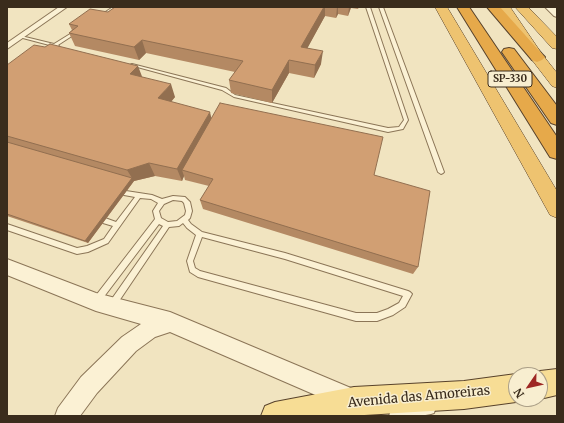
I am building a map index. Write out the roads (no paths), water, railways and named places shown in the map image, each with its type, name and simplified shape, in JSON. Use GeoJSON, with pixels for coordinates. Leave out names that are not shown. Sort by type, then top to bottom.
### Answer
{"type":"FeatureCollection","features":[{"type":"Feature","properties":{"kind":"highway"},"geometry":{"type":"LineString","coordinates":[[441,7],[557,209]]}},
{"type":"Feature","properties":{"kind":"highway","name":"SP-330"},"geometry":{"type":"LineString","coordinates":[[463,7],[557,152]]}},
{"type":"Feature","properties":{"kind":"highway","name":"SP-330"},"geometry":{"type":"LineString","coordinates":[[477,7],[557,119]]}},
{"type":"Feature","properties":{"kind":"highway"},"geometry":{"type":"LineString","coordinates":[[493,7],[537,57],[557,83]]}},
{"type":"Feature","properties":{"kind":"highway"},"geometry":{"type":"LineString","coordinates":[[504,7],[537,57]]}},
{"type":"Feature","properties":{"kind":"highway"},"geometry":{"type":"LineString","coordinates":[[521,7],[557,45]]}},
{"type":"Feature","properties":{"kind":"main road","name":"Avenida das Amoreiras"},"geometry":{"type":"LineString","coordinates":[[275,416],[354,401],[464,395],[508,389]]}},
{"type":"Feature","properties":{"kind":"street"},"geometry":{"type":"LineString","coordinates":[[9,45],[64,7]]}},
{"type":"Feature","properties":{"kind":"street"},"geometry":{"type":"LineString","coordinates":[[7,267],[104,304],[170,322],[354,401]]}},
{"type":"Feature","properties":{"kind":"street"},"geometry":{"type":"LineString","coordinates":[[66,416],[89,385],[129,344],[149,330],[170,322]]}},
{"type":"Feature","properties":{"kind":"lane"},"geometry":{"type":"LineString","coordinates":[[95,20],[116,7]]}},
{"type":"Feature","properties":{"kind":"lane"},"geometry":{"type":"LineString","coordinates":[[124,63],[224,89],[234,96],[388,130],[401,128],[406,120],[368,7]]}},
{"type":"Feature","properties":{"kind":"lane"},"geometry":{"type":"LineString","coordinates":[[381,7],[441,172]]}},
{"type":"Feature","properties":{"kind":"lane"},"geometry":{"type":"LineString","coordinates":[[55,45],[82,28]]}},
{"type":"Feature","properties":{"kind":"lane"},"geometry":{"type":"LineString","coordinates":[[21,37],[63,47]]}},
{"type":"Feature","properties":{"kind":"lane"},"geometry":{"type":"LineString","coordinates":[[126,193],[140,194],[152,197],[162,202]]}},
{"type":"Feature","properties":{"kind":"lane"},"geometry":{"type":"LineString","coordinates":[[7,227],[77,251],[88,249],[106,241],[140,194]]}},
{"type":"Feature","properties":{"kind":"lane"},"geometry":{"type":"LineString","coordinates":[[104,304],[158,220],[156,211],[162,202],[173,198],[183,199],[187,202],[189,211],[184,220],[179,223],[167,225],[158,220]]}},
{"type":"Feature","properties":{"kind":"lane"},"geometry":{"type":"LineString","coordinates":[[184,220],[189,226],[200,234],[285,256],[408,294],[402,305],[390,312],[376,317],[356,317],[198,274],[192,270],[190,261],[200,234]]}},
{"type":"Feature","properties":{"kind":"lane"},"geometry":{"type":"LineString","coordinates":[[105,221],[117,225]]}},
{"type":"Feature","properties":{"kind":"lane"},"geometry":{"type":"LineString","coordinates":[[104,304],[167,225]]}},
{"type":"Feature","properties":{"kind":"lane"},"geometry":{"type":"LineString","coordinates":[[393,416],[438,409]]}}]}
